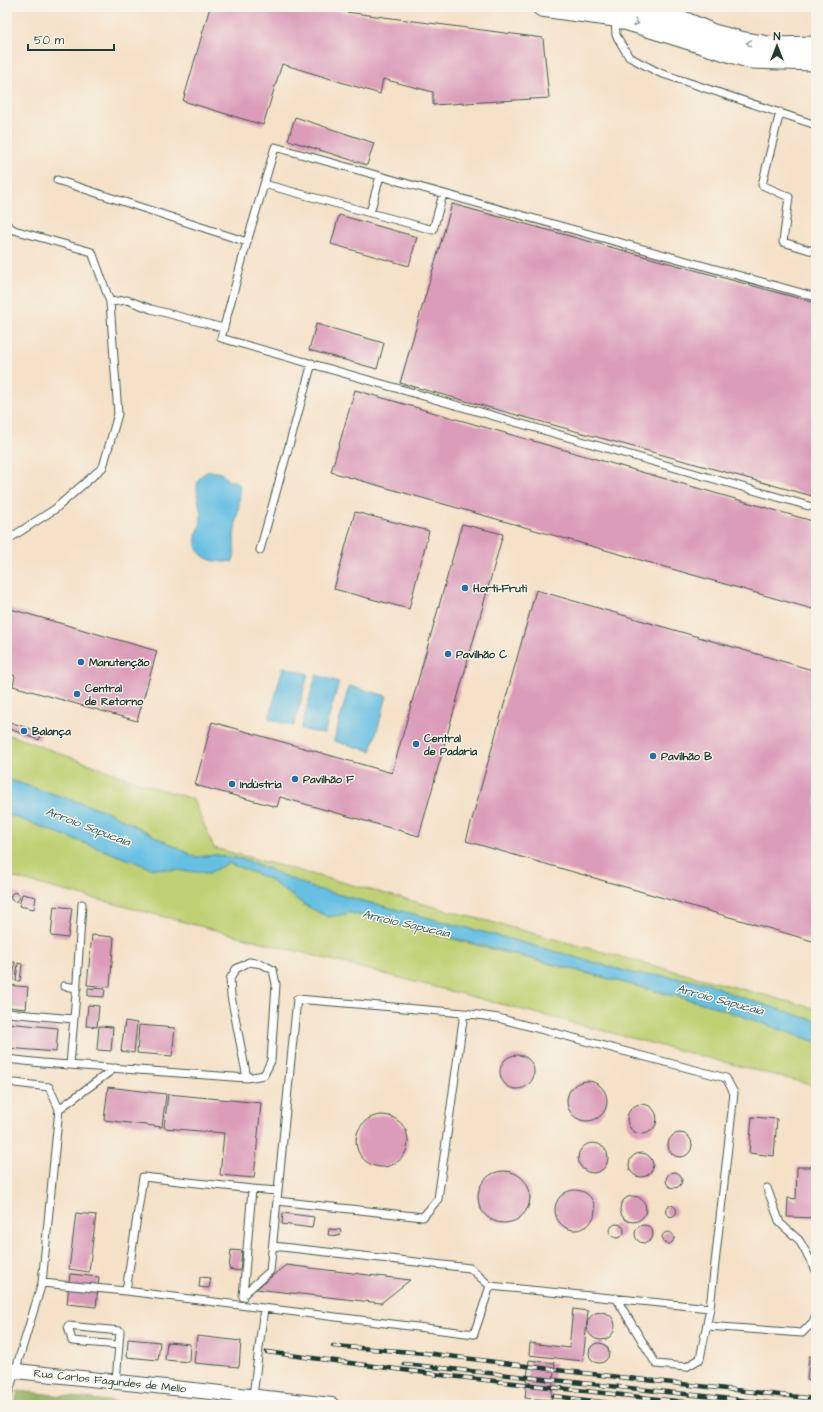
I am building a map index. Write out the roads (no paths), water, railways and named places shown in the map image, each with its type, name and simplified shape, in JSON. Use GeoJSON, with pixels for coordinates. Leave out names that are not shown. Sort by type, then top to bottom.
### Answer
{"type":"FeatureCollection","features":[{"type":"Feature","properties":{"kind":"main road"},"geometry":{"type":"LineString","coordinates":[[542,7],[615,12],[751,58],[816,61]]}},
{"type":"Feature","properties":{"kind":"main road"},"geometry":{"type":"LineString","coordinates":[[639,7],[674,17],[712,34],[740,41],[774,47],[816,46]]}},
{"type":"Feature","properties":{"kind":"street","name":"Rua Carlos Fagundes de Mello"},"geometry":{"type":"LineString","coordinates":[[12,1370],[332,1405]]}},
{"type":"Feature","properties":{"kind":"lane"},"geometry":{"type":"LineString","coordinates":[[615,12],[616,34],[628,57],[660,73],[816,125]]}},
{"type":"Feature","properties":{"kind":"lane"},"geometry":{"type":"LineString","coordinates":[[780,112],[762,185],[789,197],[783,242],[816,252]]}},
{"type":"Feature","properties":{"kind":"lane"},"geometry":{"type":"LineString","coordinates":[[816,297],[275,147],[221,338],[816,508]]}},
{"type":"Feature","properties":{"kind":"lane"},"geometry":{"type":"LineString","coordinates":[[370,213],[380,176]]}},
{"type":"Feature","properties":{"kind":"lane"},"geometry":{"type":"LineString","coordinates":[[57,180],[247,242]]}},
{"type":"Feature","properties":{"kind":"lane"},"geometry":{"type":"LineString","coordinates":[[264,184],[433,230],[443,194]]}},
{"type":"Feature","properties":{"kind":"lane"},"geometry":{"type":"LineString","coordinates":[[7,225],[14,230],[92,252],[110,302],[118,414],[103,467],[56,509],[7,540]]}},
{"type":"Feature","properties":{"kind":"lane"},"geometry":{"type":"LineString","coordinates":[[110,302],[127,300],[151,309],[224,328]]}},
{"type":"Feature","properties":{"kind":"lane"},"geometry":{"type":"LineString","coordinates":[[260,550],[312,363]]}},
{"type":"Feature","properties":{"kind":"lane"},"geometry":{"type":"LineString","coordinates":[[70,1065],[77,988],[82,904]]}},
{"type":"Feature","properties":{"kind":"lane"},"geometry":{"type":"LineString","coordinates":[[7,1059],[247,1078],[264,1075],[271,1061],[276,984],[273,970],[262,964],[249,962],[236,968],[230,979],[231,996],[247,1078]]}},
{"type":"Feature","properties":{"kind":"lane"},"geometry":{"type":"LineString","coordinates":[[64,986],[77,988]]}},
{"type":"Feature","properties":{"kind":"lane"},"geometry":{"type":"LineString","coordinates":[[243,1295],[270,1271],[297,999],[464,1013],[498,1018],[726,1078],[734,1094],[710,1308],[700,1359],[686,1367],[656,1364],[616,1298]]}},
{"type":"Feature","properties":{"kind":"lane"},"geometry":{"type":"LineString","coordinates":[[7,1013],[74,1019]]}},
{"type":"Feature","properties":{"kind":"lane"},"geometry":{"type":"LineString","coordinates":[[277,1201],[423,1217],[438,1199],[464,1013]]}},
{"type":"Feature","properties":{"kind":"lane"},"geometry":{"type":"LineString","coordinates":[[59,1109],[115,1068]]}},
{"type":"Feature","properties":{"kind":"lane"},"geometry":{"type":"LineString","coordinates":[[7,1398],[12,1370],[42,1283],[59,1109],[49,1087],[15,1083]]}},
{"type":"Feature","properties":{"kind":"lane"},"geometry":{"type":"LineString","coordinates":[[126,1291],[143,1177],[278,1191]]}},
{"type":"Feature","properties":{"kind":"lane"},"geometry":{"type":"LineString","coordinates":[[767,1188],[780,1223],[799,1240],[816,1270]]}},
{"type":"Feature","properties":{"kind":"lane"},"geometry":{"type":"LineString","coordinates":[[243,1305],[252,1189]]}},
{"type":"Feature","properties":{"kind":"lane"},"geometry":{"type":"LineString","coordinates":[[273,1246],[470,1268],[490,1286],[710,1308]]}},
{"type":"Feature","properties":{"kind":"lane"},"geometry":{"type":"LineString","coordinates":[[42,1283],[126,1291],[474,1334],[490,1286]]}},
{"type":"Feature","properties":{"kind":"lane"},"geometry":{"type":"LineString","coordinates":[[253,1396],[264,1308]]}},
{"type":"Feature","properties":{"kind":"lane"},"geometry":{"type":"LineString","coordinates":[[707,1326],[802,1333],[813,1322],[816,1314]]}},
{"type":"Feature","properties":{"kind":"lane"},"geometry":{"type":"LineString","coordinates":[[116,1382],[119,1345],[120,1331],[68,1326],[72,1341],[119,1345]]}},
{"type":"Feature","properties":{"kind":"water"},"geometry":{"type":"Polygon","coordinates":[[[210,471],[221,473],[229,481],[234,481],[240,485],[240,498],[234,539],[235,553],[233,561],[213,561],[202,555],[196,544],[196,537],[201,520],[197,485],[203,474],[210,471]]]}},
{"type":"Feature","properties":{"kind":"water"},"geometry":{"type":"Polygon","coordinates":[[[283,667],[308,674],[294,726],[269,719],[283,667]]]}},
{"type":"Feature","properties":{"kind":"water"},"geometry":{"type":"Polygon","coordinates":[[[316,675],[339,682],[324,734],[301,729],[316,675]]]}},
{"type":"Feature","properties":{"kind":"water"},"geometry":{"type":"Polygon","coordinates":[[[349,686],[387,696],[371,751],[334,741],[349,686]]]}},
{"type":"Feature","properties":{"kind":"water","name":"Arroio Sapucaia"},"geometry":{"type":"Polygon","coordinates":[[[7,779],[106,811],[195,857],[216,855],[247,860],[313,888],[506,938],[636,974],[665,976],[708,983],[734,995],[816,1021],[816,1042],[710,1005],[433,933],[351,913],[328,917],[305,905],[267,878],[228,863],[209,873],[151,868],[7,814],[7,779]]]}},
{"type":"Feature","properties":{"kind":"railway"},"geometry":{"type":"LineString","coordinates":[[333,1346],[425,1353],[565,1371],[816,1399]]}},
{"type":"Feature","properties":{"kind":"railway"},"geometry":{"type":"LineString","coordinates":[[267,1352],[441,1375],[712,1405]]}},
{"type":"Feature","properties":{"kind":"railway"},"geometry":{"type":"LineString","coordinates":[[404,1364],[788,1405]]}},
{"type":"Feature","properties":{"kind":"railway"},"geometry":{"type":"LineString","coordinates":[[554,1396],[624,1405]]}},
{"type":"Feature","properties":{"kind":"place","name":"Horti-Fruti"},"geometry":{"type":"Point","coordinates":[465,588]}},
{"type":"Feature","properties":{"kind":"place","name":"Pavilhão C"},"geometry":{"type":"Point","coordinates":[448,654]}},
{"type":"Feature","properties":{"kind":"place","name":"Manutenção"},"geometry":{"type":"Point","coordinates":[81,662]}},
{"type":"Feature","properties":{"kind":"place","name":"Central de Retorno"},"geometry":{"type":"Point","coordinates":[77,694]}},
{"type":"Feature","properties":{"kind":"place","name":"Balança"},"geometry":{"type":"Point","coordinates":[24,731]}},
{"type":"Feature","properties":{"kind":"place","name":"Central de Padaria"},"geometry":{"type":"Point","coordinates":[416,744]}},
{"type":"Feature","properties":{"kind":"place","name":"Pavilhão B"},"geometry":{"type":"Point","coordinates":[653,756]}},
{"type":"Feature","properties":{"kind":"place","name":"Pavilhão F"},"geometry":{"type":"Point","coordinates":[295,779]}},
{"type":"Feature","properties":{"kind":"place","name":"Indústria"},"geometry":{"type":"Point","coordinates":[232,784]}}]}
